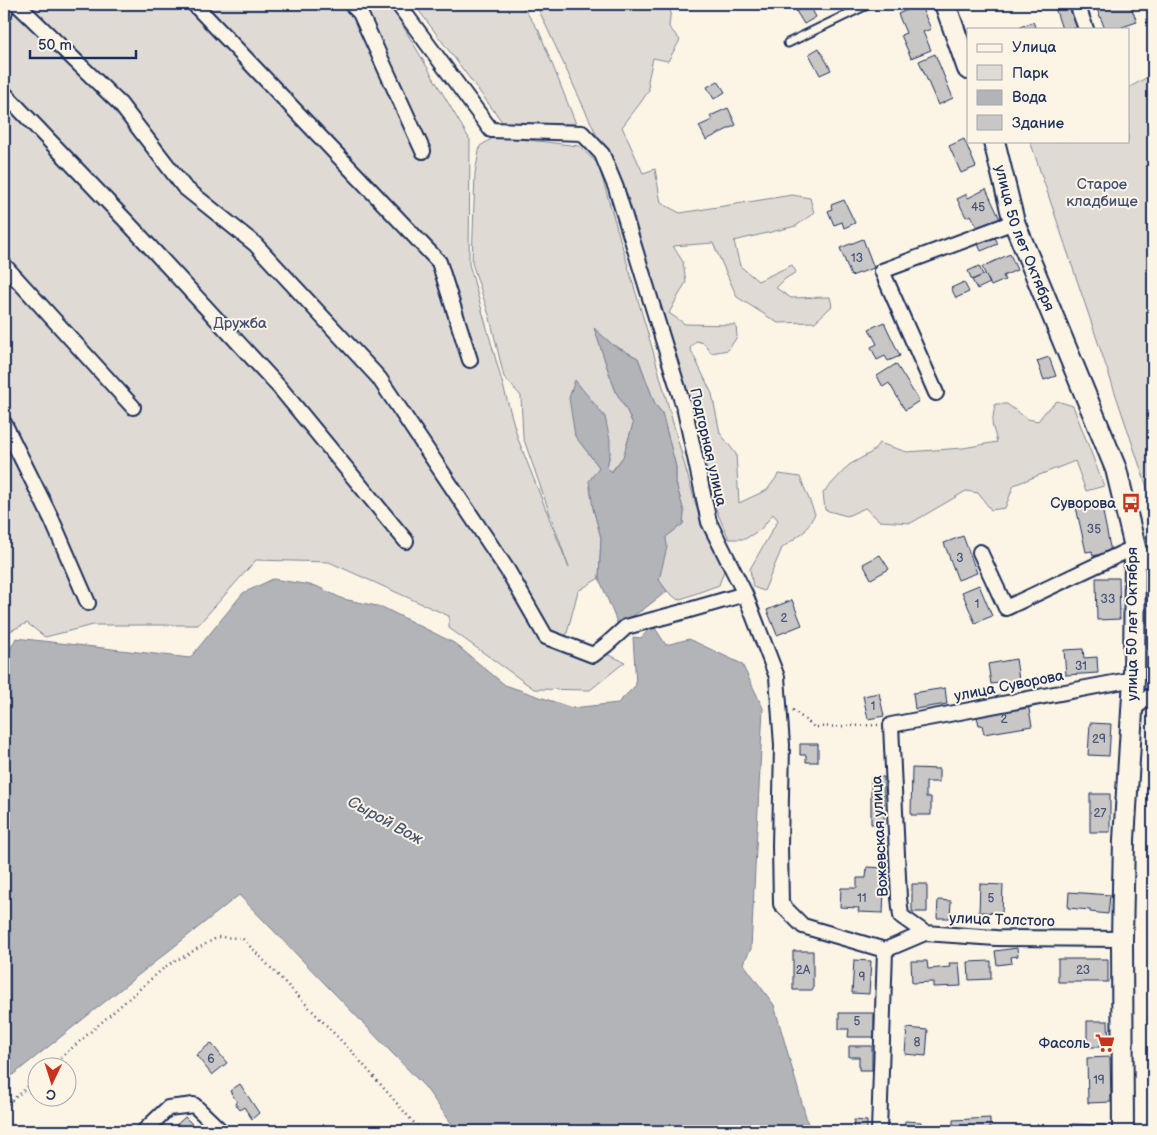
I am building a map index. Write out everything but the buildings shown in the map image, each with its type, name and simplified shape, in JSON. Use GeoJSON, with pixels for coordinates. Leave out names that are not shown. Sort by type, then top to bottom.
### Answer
{"type":"FeatureCollection","features":[{"type":"Feature","properties":{"kind":"main road"},"geometry":{"type":"LineString","coordinates":[[945,4],[967,66]]}},
{"type":"Feature","properties":{"kind":"main road","name":"улица 50 лет Октября"},"geometry":{"type":"LineString","coordinates":[[994,142],[1014,222],[1116,469],[1135,547],[1134,679],[1124,840],[1122,939],[1123,1131]]}},
{"type":"Feature","properties":{"kind":"street"},"geometry":{"type":"LineString","coordinates":[[4,16],[6,4]]}},
{"type":"Feature","properties":{"kind":"street"},"geometry":{"type":"LineString","coordinates":[[17,4],[120,104],[184,187],[256,244],[379,378],[508,571],[546,637],[593,655],[626,626],[746,594]]}},
{"type":"Feature","properties":{"kind":"street"},"geometry":{"type":"LineString","coordinates":[[194,4],[439,262],[470,360]]}},
{"type":"Feature","properties":{"kind":"street"},"geometry":{"type":"LineString","coordinates":[[351,4],[360,13],[423,151]]}},
{"type":"Feature","properties":{"kind":"street","name":"Подгорная улица"},"geometry":{"type":"LineString","coordinates":[[398,4],[491,130],[582,133],[602,154],[616,188],[684,411],[709,522],[746,594],[777,677],[782,744],[781,904],[803,926],[885,950]]}},
{"type":"Feature","properties":{"kind":"street"},"geometry":{"type":"LineString","coordinates":[[1077,4],[1086,28]]}},
{"type":"Feature","properties":{"kind":"street"},"geometry":{"type":"LineString","coordinates":[[4,93],[130,224],[280,388],[406,541]]}},
{"type":"Feature","properties":{"kind":"street"},"geometry":{"type":"LineString","coordinates":[[936,393],[882,271],[1014,222]]}},
{"type":"Feature","properties":{"kind":"street"},"geometry":{"type":"LineString","coordinates":[[4,265],[133,407]]}},
{"type":"Feature","properties":{"kind":"street"},"geometry":{"type":"LineString","coordinates":[[4,423],[52,520],[88,603]]}},
{"type":"Feature","properties":{"kind":"street"},"geometry":{"type":"LineString","coordinates":[[980,552],[1006,608],[1135,547],[1153,565]]}},
{"type":"Feature","properties":{"kind":"street","name":"улица Суворова"},"geometry":{"type":"LineString","coordinates":[[890,725],[1134,679]]}},
{"type":"Feature","properties":{"kind":"street"},"geometry":{"type":"LineString","coordinates":[[1132,710],[1153,694]]}},
{"type":"Feature","properties":{"kind":"street","name":"Вожевская улица"},"geometry":{"type":"LineString","coordinates":[[890,725],[901,916],[924,932]]}},
{"type":"Feature","properties":{"kind":"street","name":"улица Толстого"},"geometry":{"type":"LineString","coordinates":[[885,950],[924,932],[996,938],[1122,939]]}},
{"type":"Feature","properties":{"kind":"street"},"geometry":{"type":"LineString","coordinates":[[879,1131],[885,950]]}},
{"type":"Feature","properties":{"kind":"street"},"geometry":{"type":"LineString","coordinates":[[144,1131],[168,1108],[194,1105],[221,1131]]}},
{"type":"Feature","properties":{"kind":"lane"},"geometry":{"type":"LineString","coordinates":[[788,43],[869,4]]}},
{"type":"Feature","properties":{"kind":"path"},"geometry":{"type":"LineString","coordinates":[[778,697],[814,727],[890,725]]}},
{"type":"Feature","properties":{"kind":"path"},"geometry":{"type":"LineString","coordinates":[[60,1058],[165,967],[218,937],[242,938],[354,1054],[421,1131]]}},
{"type":"Feature","properties":{"kind":"path"},"geometry":{"type":"LineString","coordinates":[[4,1107],[28,1087]]}},
{"type":"Feature","properties":{"kind":"green space","name":"Дружба"},"geometry":{"type":"Polygon","coordinates":[[[4,4],[390,4],[470,140],[469,264],[518,439],[569,568],[523,437],[521,396],[504,377],[490,318],[472,263],[475,173],[480,146],[496,136],[579,146],[598,164],[702,527],[724,571],[719,585],[678,600],[667,591],[659,580],[665,537],[683,524],[684,512],[676,483],[676,467],[662,413],[655,404],[638,358],[613,345],[595,330],[616,392],[633,424],[623,457],[611,472],[607,467],[610,453],[605,417],[575,381],[575,436],[599,467],[593,508],[601,538],[599,578],[578,591],[566,637],[625,662],[590,690],[534,689],[449,628],[449,616],[329,562],[256,560],[198,625],[93,625],[45,637],[27,623],[4,634],[4,4]]]}},
{"type":"Feature","properties":{"kind":"green space"},"geometry":{"type":"Polygon","coordinates":[[[414,4],[521,4],[539,31],[576,124],[503,123],[414,4]]]}},
{"type":"Feature","properties":{"kind":"green space"},"geometry":{"type":"Polygon","coordinates":[[[536,4],[679,4],[671,7],[669,27],[680,40],[668,61],[653,58],[648,81],[649,90],[622,127],[643,173],[655,169],[661,203],[680,213],[792,195],[810,198],[814,213],[796,226],[734,241],[740,266],[758,281],[792,265],[796,272],[776,288],[791,298],[830,297],[832,306],[815,322],[778,323],[737,297],[713,243],[673,246],[683,262],[686,282],[669,313],[685,324],[736,325],[737,337],[728,350],[711,353],[704,343],[696,341],[690,348],[712,394],[720,433],[736,454],[739,503],[767,490],[779,474],[800,477],[815,514],[805,531],[782,548],[764,591],[753,587],[750,569],[778,520],[773,514],[761,529],[745,539],[729,539],[717,512],[665,323],[603,149],[536,4]]]}},
{"type":"Feature","properties":{"kind":"green space","name":"Старое кладбище"},"geometry":{"type":"Polygon","coordinates":[[[1153,74],[1153,505],[1030,142],[1130,142],[1130,87],[1153,74]]]}},
{"type":"Feature","properties":{"kind":"green space"},"geometry":{"type":"Polygon","coordinates":[[[1057,401],[1073,406],[1104,486],[1086,491],[1075,461],[1014,485],[1005,508],[991,510],[978,493],[966,491],[911,523],[880,521],[865,508],[847,516],[825,510],[823,493],[849,465],[872,452],[879,443],[907,452],[963,448],[997,442],[992,424],[995,404],[1007,404],[1027,419],[1038,421],[1057,401]]]}},
{"type":"Feature","properties":{"kind":"green space"},"geometry":{"type":"Polygon","coordinates":[[[1149,585],[1153,585],[1153,653],[1148,654],[1141,648],[1144,592],[1149,585]]]}},
{"type":"Feature","properties":{"kind":"water"},"geometry":{"type":"Polygon","coordinates":[[[594,328],[613,345],[638,358],[655,404],[662,413],[676,467],[676,483],[684,512],[683,524],[666,537],[667,547],[659,580],[667,591],[644,609],[618,625],[599,578],[601,538],[593,508],[589,481],[599,467],[575,436],[569,398],[575,380],[605,417],[610,440],[607,467],[612,472],[623,457],[633,424],[616,392],[594,328]]]}},
{"type":"Feature","properties":{"kind":"water","name":"Сырой Вож"},"geometry":{"type":"Polygon","coordinates":[[[273,579],[316,586],[343,599],[382,607],[454,643],[505,685],[572,708],[618,703],[636,685],[633,637],[641,638],[653,625],[666,645],[689,639],[742,664],[763,708],[751,949],[743,963],[774,1005],[810,1131],[457,1131],[425,1087],[239,895],[34,1058],[28,1058],[28,1063],[4,1082],[4,662],[16,638],[190,658],[243,593],[273,579]]]}},
{"type":"Feature","properties":{"kind":"place","name":"Суворова"},"geometry":{"type":"Point","coordinates":[1131,503]}},
{"type":"Feature","properties":{"kind":"place","name":"Фасоль"},"geometry":{"type":"Point","coordinates":[1105,1043]}}]}
